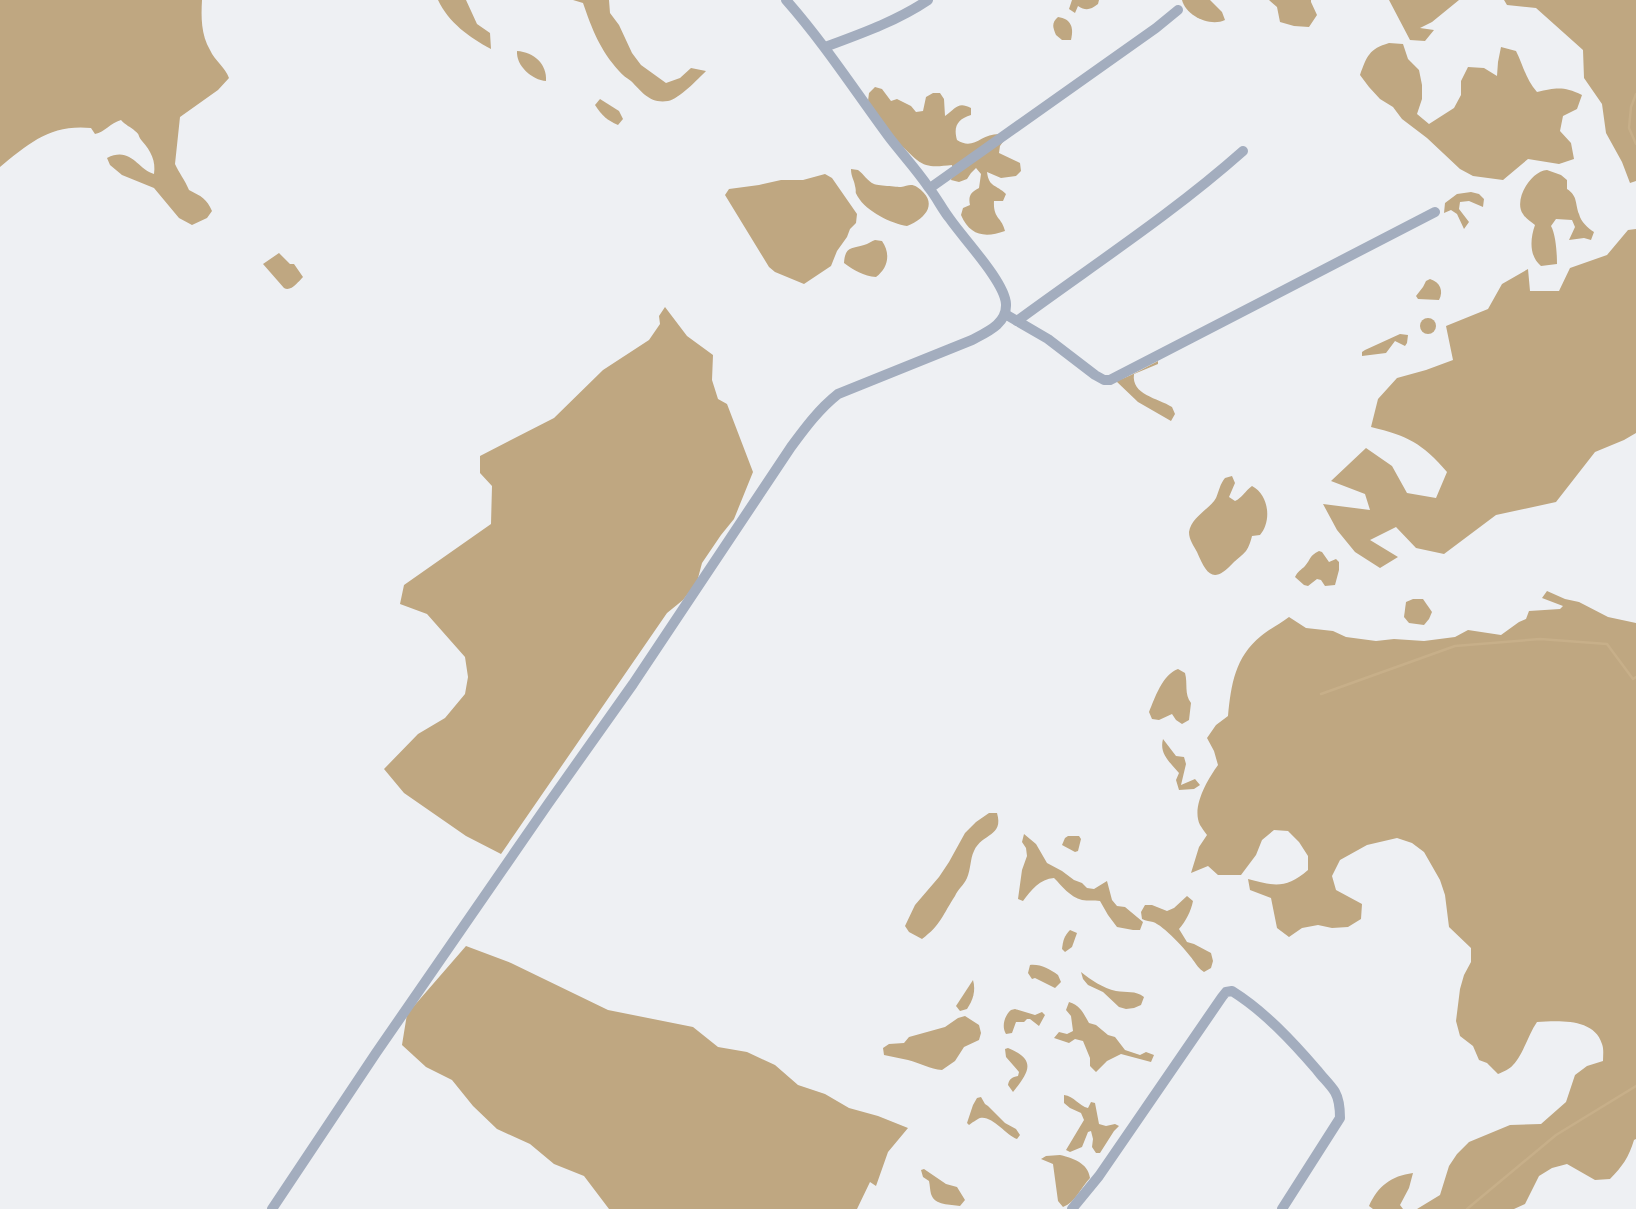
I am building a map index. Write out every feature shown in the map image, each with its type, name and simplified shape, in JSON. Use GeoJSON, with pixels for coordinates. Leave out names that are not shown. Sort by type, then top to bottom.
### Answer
{"type":"FeatureCollection","features":[{"type":"Feature","properties":{"kind":"street"},"geometry":{"type":"LineString","coordinates":[[272,1209],[376,1053],[633,684],[784,457],[826,403],[838,394],[972,340],[992,330],[1005,314],[1005,297],[1000,287],[825,47],[786,0]]}},
{"type":"Feature","properties":{"kind":"street"},"geometry":{"type":"LineString","coordinates":[[825,47],[905,14],[928,0]]}},
{"type":"Feature","properties":{"kind":"street"},"geometry":{"type":"LineString","coordinates":[[930,188],[1178,10]]}},
{"type":"Feature","properties":{"kind":"street"},"geometry":{"type":"LineString","coordinates":[[1017,321],[1111,255],[1243,152]]}},
{"type":"Feature","properties":{"kind":"street"},"geometry":{"type":"LineString","coordinates":[[1005,314],[1048,339],[1095,375],[1110,380],[1435,212]]}},
{"type":"Feature","properties":{"kind":"street"},"geometry":{"type":"LineString","coordinates":[[1072,1209],[1099,1176],[1222,997],[1226,992],[1232,991],[1263,1014],[1310,1062],[1336,1093],[1340,1108],[1340,1118],[1282,1209]]}},
{"type":"Feature","properties":{"kind":"shaded area"},"geometry":{"type":"Polygon","coordinates":[[[0,0],[202,0],[205,38],[212,54],[229,78],[218,90],[180,117],[175,164],[189,190],[203,198],[210,207],[212,211],[207,218],[192,225],[179,218],[154,188],[122,175],[110,165],[107,158],[115,155],[128,156],[154,174],[153,160],[148,149],[137,133],[121,120],[95,134],[91,128],[52,132],[31,143],[0,167],[0,0]]]}},
{"type":"Feature","properties":{"kind":"shaded area"},"geometry":{"type":"Polygon","coordinates":[[[438,0],[466,0],[477,24],[490,33],[491,49],[460,29],[438,0]]]}},
{"type":"Feature","properties":{"kind":"shaded area"},"geometry":{"type":"Polygon","coordinates":[[[573,0],[609,0],[610,13],[619,25],[632,53],[641,65],[666,83],[680,78],[691,68],[706,71],[677,97],[668,101],[651,99],[612,63],[597,39],[583,3],[573,0]]]}},
{"type":"Feature","properties":{"kind":"shaded area"},"geometry":{"type":"Polygon","coordinates":[[[1072,0],[1099,0],[1098,4],[1090,9],[1078,6],[1075,13],[1069,9],[1072,0]]]}},
{"type":"Feature","properties":{"kind":"shaded area"},"geometry":{"type":"Polygon","coordinates":[[[1182,0],[1210,0],[1222,12],[1225,20],[1213,22],[1199,19],[1188,11],[1182,0]]]}},
{"type":"Feature","properties":{"kind":"shaded area"},"geometry":{"type":"Polygon","coordinates":[[[1269,0],[1311,0],[1317,15],[1309,27],[1280,22],[1277,7],[1269,0]]]}},
{"type":"Feature","properties":{"kind":"shaded area"},"geometry":{"type":"Polygon","coordinates":[[[1389,0],[1459,0],[1432,22],[1420,28],[1434,30],[1425,41],[1410,40],[1389,0]]]}},
{"type":"Feature","properties":{"kind":"shaded area"},"geometry":{"type":"Polygon","coordinates":[[[1504,0],[1636,0],[1636,181],[1630,183],[1606,133],[1602,104],[1584,78],[1583,50],[1536,8],[1507,5],[1504,0]]]}},
{"type":"Feature","properties":{"kind":"shaded area"},"geometry":{"type":"Polygon","coordinates":[[[1058,17],[1070,24],[1071,40],[1062,40],[1056,35],[1053,26],[1058,17]]]}},
{"type":"Feature","properties":{"kind":"shaded area"},"geometry":{"type":"Polygon","coordinates":[[[1389,43],[1403,44],[1408,59],[1419,70],[1422,99],[1417,114],[1429,124],[1454,108],[1461,95],[1461,81],[1468,67],[1484,68],[1497,76],[1501,47],[1516,51],[1537,92],[1560,89],[1582,95],[1577,109],[1563,116],[1560,131],[1571,143],[1574,159],[1559,164],[1528,159],[1503,180],[1473,176],[1460,169],[1402,119],[1393,107],[1380,99],[1360,75],[1370,54],[1389,43]]]}},
{"type":"Feature","properties":{"kind":"shaded area"},"geometry":{"type":"Polygon","coordinates":[[[517,51],[534,56],[542,64],[546,81],[535,78],[522,67],[517,51]]]}},
{"type":"Feature","properties":{"kind":"shaded area"},"geometry":{"type":"Polygon","coordinates":[[[875,87],[882,89],[891,101],[897,99],[911,106],[916,112],[923,111],[926,97],[933,93],[940,93],[944,99],[945,116],[960,105],[971,108],[971,115],[960,121],[956,127],[957,140],[963,143],[973,143],[999,134],[1005,139],[999,153],[1020,163],[1021,171],[1016,176],[1001,178],[987,172],[991,183],[1006,194],[1003,201],[994,201],[996,215],[1005,231],[985,235],[969,227],[961,215],[963,208],[970,205],[971,195],[979,188],[981,174],[976,168],[967,179],[959,182],[951,180],[952,165],[929,166],[921,163],[899,145],[868,101],[869,93],[875,87]]]}},
{"type":"Feature","properties":{"kind":"shaded area"},"geometry":{"type":"Polygon","coordinates":[[[600,99],[619,111],[623,119],[618,125],[605,117],[595,105],[600,99]]]}},
{"type":"Feature","properties":{"kind":"shaded area"},"geometry":{"type":"Polygon","coordinates":[[[851,169],[858,170],[874,184],[915,186],[928,198],[928,209],[920,219],[907,226],[880,216],[858,197],[851,169]]]}},
{"type":"Feature","properties":{"kind":"shaded area"},"geometry":{"type":"Polygon","coordinates":[[[1547,170],[1567,180],[1567,189],[1575,197],[1581,220],[1594,232],[1591,240],[1569,240],[1575,227],[1572,220],[1556,219],[1551,226],[1557,264],[1541,266],[1534,257],[1532,247],[1535,225],[1524,215],[1520,201],[1525,187],[1535,175],[1547,170]]]}},
{"type":"Feature","properties":{"kind":"shaded area"},"geometry":{"type":"Polygon","coordinates":[[[825,174],[832,178],[857,214],[856,223],[837,251],[831,266],[804,284],[769,267],[725,195],[729,189],[781,180],[803,180],[825,174]]]}},
{"type":"Feature","properties":{"kind":"shaded area"},"geometry":{"type":"Polygon","coordinates":[[[1471,192],[1484,199],[1483,207],[1469,201],[1460,202],[1459,209],[1469,222],[1464,229],[1457,214],[1451,210],[1444,213],[1445,203],[1457,194],[1471,192]]]}},
{"type":"Feature","properties":{"kind":"shaded area"},"geometry":{"type":"Polygon","coordinates":[[[1636,229],[1636,433],[1595,452],[1556,502],[1496,515],[1444,554],[1416,548],[1396,527],[1370,540],[1398,557],[1380,568],[1355,552],[1337,530],[1323,504],[1370,510],[1365,494],[1331,481],[1366,448],[1392,466],[1407,493],[1436,498],[1447,472],[1414,442],[1371,427],[1378,399],[1397,378],[1453,360],[1446,326],[1488,309],[1502,284],[1528,269],[1530,291],[1559,291],[1570,268],[1607,255],[1628,230],[1636,229]]]}},
{"type":"Feature","properties":{"kind":"shaded area"},"geometry":{"type":"Polygon","coordinates":[[[875,240],[882,241],[887,256],[883,269],[876,277],[859,272],[844,263],[850,249],[875,240]]]}},
{"type":"Feature","properties":{"kind":"shaded area"},"geometry":{"type":"Polygon","coordinates":[[[279,253],[290,264],[294,264],[303,277],[289,289],[284,288],[263,264],[279,253]]]}},
{"type":"Feature","properties":{"kind":"shaded area"},"geometry":{"type":"Polygon","coordinates":[[[1430,279],[1440,287],[1439,300],[1418,299],[1416,296],[1430,279]]]}},
{"type":"Feature","properties":{"kind":"shaded area"},"geometry":{"type":"Polygon","coordinates":[[[665,307],[687,336],[713,355],[712,380],[718,399],[727,404],[753,472],[734,519],[702,563],[697,582],[683,600],[667,613],[501,854],[466,836],[404,793],[384,769],[418,734],[445,718],[465,694],[468,677],[465,657],[427,614],[400,604],[404,585],[491,524],[492,486],[480,473],[480,456],[554,418],[603,370],[649,340],[660,324],[659,316],[665,307]]]}},
{"type":"Feature","properties":{"kind":"shaded area"},"geometry":{"type":"Polygon","coordinates":[[[1428,318],[1434,320],[1434,332],[1428,334],[1422,332],[1420,326],[1422,320],[1428,318]]]}},
{"type":"Feature","properties":{"kind":"shaded area"},"geometry":{"type":"Polygon","coordinates":[[[1400,334],[1408,335],[1405,346],[1395,341],[1386,353],[1362,356],[1365,350],[1400,334]]]}},
{"type":"Feature","properties":{"kind":"shaded area"},"geometry":{"type":"Polygon","coordinates":[[[1158,361],[1158,364],[1134,374],[1134,381],[1141,391],[1172,407],[1175,414],[1171,421],[1138,402],[1116,381],[1158,361]]]}},
{"type":"Feature","properties":{"kind":"shaded area"},"geometry":{"type":"Polygon","coordinates":[[[1232,476],[1235,483],[1229,497],[1235,501],[1252,486],[1258,490],[1267,509],[1266,523],[1260,535],[1252,536],[1243,554],[1216,575],[1204,567],[1189,532],[1193,522],[1216,498],[1225,478],[1232,476]]]}},
{"type":"Feature","properties":{"kind":"shaded area"},"geometry":{"type":"Polygon","coordinates":[[[1319,551],[1329,562],[1336,559],[1339,562],[1335,585],[1325,586],[1317,579],[1308,586],[1295,577],[1319,551]]]}},
{"type":"Feature","properties":{"kind":"shaded area"},"geometry":{"type":"Polygon","coordinates":[[[1547,591],[1579,602],[1608,617],[1636,623],[1636,1139],[1625,1161],[1610,1179],[1595,1180],[1567,1164],[1552,1168],[1539,1176],[1525,1204],[1514,1209],[1417,1209],[1440,1195],[1449,1166],[1469,1142],[1510,1125],[1541,1124],[1566,1102],[1575,1075],[1587,1066],[1603,1061],[1602,1044],[1592,1029],[1584,1025],[1537,1022],[1520,1056],[1508,1069],[1498,1074],[1487,1063],[1479,1060],[1473,1046],[1460,1036],[1456,1021],[1460,989],[1471,962],[1471,948],[1449,927],[1440,880],[1424,852],[1412,843],[1397,838],[1367,845],[1340,860],[1332,876],[1336,890],[1362,904],[1361,919],[1348,927],[1318,925],[1302,928],[1289,937],[1277,928],[1271,898],[1250,890],[1248,879],[1280,884],[1293,880],[1308,870],[1308,856],[1288,831],[1274,830],[1262,840],[1256,855],[1241,875],[1218,875],[1208,866],[1191,873],[1199,847],[1207,835],[1198,818],[1199,802],[1218,765],[1207,738],[1216,725],[1228,716],[1233,683],[1245,653],[1261,636],[1289,617],[1306,628],[1376,641],[1424,641],[1455,637],[1468,630],[1501,635],[1526,619],[1529,611],[1560,609],[1563,606],[1542,598],[1547,591]]]}},
{"type":"Feature","properties":{"kind":"shaded area"},"geometry":{"type":"Polygon","coordinates":[[[1423,599],[1432,612],[1424,625],[1409,623],[1404,617],[1406,602],[1423,599]]]}},
{"type":"Feature","properties":{"kind":"shaded area"},"geometry":{"type":"Polygon","coordinates":[[[1178,669],[1185,673],[1191,703],[1189,720],[1182,724],[1172,714],[1159,720],[1152,719],[1149,712],[1160,688],[1168,676],[1178,669]]]}},
{"type":"Feature","properties":{"kind":"shaded area"},"geometry":{"type":"Polygon","coordinates":[[[1163,739],[1176,756],[1184,757],[1186,764],[1181,785],[1195,779],[1200,785],[1194,789],[1179,790],[1176,780],[1179,773],[1164,753],[1163,739]]]}},
{"type":"Feature","properties":{"kind":"shaded area"},"geometry":{"type":"Polygon","coordinates":[[[989,813],[997,813],[997,827],[974,851],[967,878],[941,919],[922,939],[909,932],[905,926],[915,905],[939,877],[965,833],[989,813]]]}},
{"type":"Feature","properties":{"kind":"shaded area"},"geometry":{"type":"Polygon","coordinates":[[[1024,834],[1036,844],[1047,863],[1087,888],[1094,889],[1107,881],[1112,900],[1117,906],[1125,907],[1143,922],[1140,930],[1117,927],[1100,901],[1078,899],[1054,878],[1040,883],[1023,901],[1018,899],[1027,856],[1022,842],[1024,834]]]}},
{"type":"Feature","properties":{"kind":"shaded area"},"geometry":{"type":"Polygon","coordinates":[[[1068,836],[1079,836],[1081,839],[1078,851],[1062,845],[1068,836]]]}},
{"type":"Feature","properties":{"kind":"shaded area"},"geometry":{"type":"Polygon","coordinates":[[[1187,896],[1193,901],[1179,929],[1187,942],[1211,953],[1211,968],[1204,972],[1163,928],[1142,919],[1141,912],[1145,905],[1167,911],[1187,896]]]}},
{"type":"Feature","properties":{"kind":"shaded area"},"geometry":{"type":"Polygon","coordinates":[[[1070,930],[1077,933],[1072,947],[1065,952],[1062,949],[1063,944],[1070,930]]]}},
{"type":"Feature","properties":{"kind":"shaded area"},"geometry":{"type":"Polygon","coordinates":[[[466,946],[511,963],[608,1010],[693,1027],[718,1047],[747,1052],[775,1065],[798,1085],[825,1094],[849,1108],[908,1128],[888,1152],[876,1186],[870,1182],[857,1209],[609,1209],[584,1176],[554,1164],[530,1144],[497,1129],[473,1106],[452,1080],[426,1067],[402,1045],[407,1014],[466,946]]]}},
{"type":"Feature","properties":{"kind":"shaded area"},"geometry":{"type":"Polygon","coordinates":[[[1030,965],[1048,969],[1058,975],[1061,982],[1055,988],[1032,979],[1028,973],[1030,965]]]}},
{"type":"Feature","properties":{"kind":"shaded area"},"geometry":{"type":"Polygon","coordinates":[[[1081,972],[1106,988],[1141,995],[1144,997],[1141,1005],[1126,1009],[1119,1007],[1103,992],[1088,985],[1081,972]]]}},
{"type":"Feature","properties":{"kind":"shaded area"},"geometry":{"type":"Polygon","coordinates":[[[973,980],[971,1002],[967,1009],[960,1011],[956,1006],[973,980]]]}},
{"type":"Feature","properties":{"kind":"shaded area"},"geometry":{"type":"Polygon","coordinates":[[[1069,1002],[1079,1008],[1089,1023],[1115,1037],[1125,1050],[1140,1055],[1146,1052],[1154,1055],[1151,1062],[1121,1054],[1107,1061],[1096,1072],[1090,1066],[1090,1058],[1083,1041],[1075,1039],[1069,1043],[1054,1038],[1059,1032],[1067,1034],[1073,1031],[1071,1016],[1066,1010],[1069,1002]]]}},
{"type":"Feature","properties":{"kind":"shaded area"},"geometry":{"type":"Polygon","coordinates":[[[1015,1009],[1035,1015],[1042,1012],[1045,1015],[1039,1026],[1027,1019],[1024,1022],[1016,1022],[1012,1033],[1006,1034],[1005,1018],[1015,1009]]]}},
{"type":"Feature","properties":{"kind":"shaded area"},"geometry":{"type":"Polygon","coordinates":[[[965,1016],[979,1025],[979,1040],[964,1047],[955,1061],[942,1070],[884,1055],[883,1048],[889,1044],[904,1043],[909,1037],[945,1027],[965,1016]]]}},
{"type":"Feature","properties":{"kind":"shaded area"},"geometry":{"type":"Polygon","coordinates":[[[1005,1049],[1024,1057],[1027,1062],[1026,1073],[1013,1092],[1008,1083],[1018,1076],[1019,1072],[1006,1057],[1005,1049]]]}},
{"type":"Feature","properties":{"kind":"shaded area"},"geometry":{"type":"Polygon","coordinates":[[[1064,1095],[1088,1108],[1091,1102],[1095,1103],[1099,1124],[1119,1126],[1100,1153],[1096,1153],[1092,1147],[1091,1131],[1088,1132],[1082,1147],[1070,1152],[1066,1150],[1084,1120],[1081,1113],[1064,1103],[1064,1095]]]}},
{"type":"Feature","properties":{"kind":"shaded area"},"geometry":{"type":"Polygon","coordinates":[[[981,1097],[1005,1123],[1016,1129],[1020,1135],[1017,1139],[989,1119],[979,1118],[969,1125],[967,1123],[973,1105],[977,1098],[981,1097]]]}},
{"type":"Feature","properties":{"kind":"shaded area"},"geometry":{"type":"Polygon","coordinates":[[[1060,1155],[1083,1165],[1090,1178],[1075,1198],[1063,1207],[1058,1201],[1053,1164],[1041,1159],[1060,1155]]]}},
{"type":"Feature","properties":{"kind":"shaded area"},"geometry":{"type":"Polygon","coordinates":[[[924,1169],[946,1184],[957,1187],[965,1200],[960,1206],[943,1204],[933,1198],[929,1181],[923,1177],[921,1170],[924,1169]]]}},
{"type":"Feature","properties":{"kind":"shaded area"},"geometry":{"type":"Polygon","coordinates":[[[1413,1173],[1400,1205],[1403,1209],[1373,1209],[1369,1206],[1386,1183],[1413,1173]]]}},
{"type":"Feature","properties":{"kind":"waterway"},"geometry":{"type":"LineString","coordinates":[[1636,94],[1631,107],[1629,128],[1636,144]]}},
{"type":"Feature","properties":{"kind":"waterway"},"geometry":{"type":"LineString","coordinates":[[1321,694],[1455,646],[1540,639],[1607,644],[1633,679],[1636,677]]}},
{"type":"Feature","properties":{"kind":"waterway"},"geometry":{"type":"LineString","coordinates":[[1467,1209],[1556,1135],[1636,1086]]}}]}
